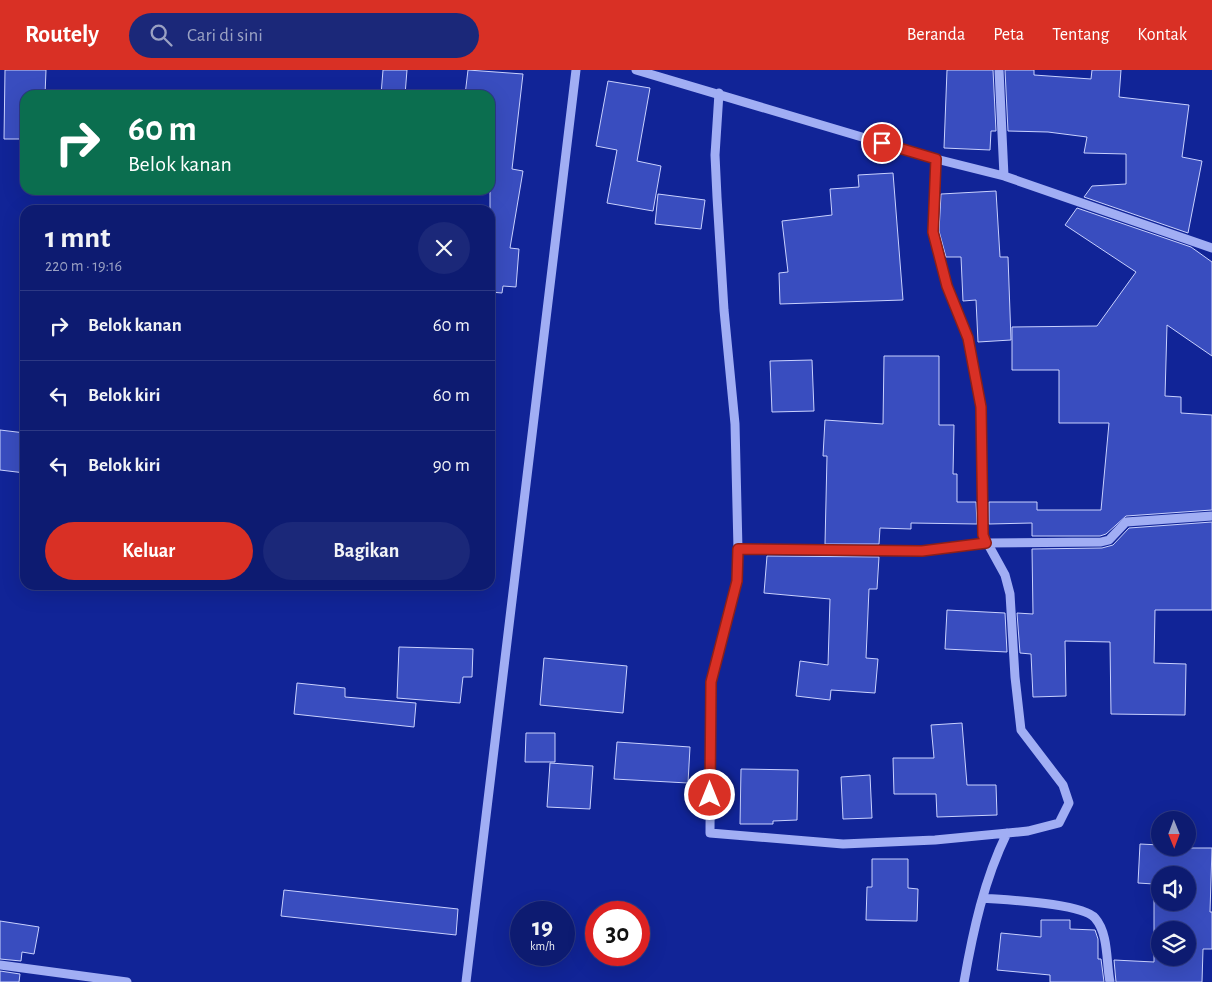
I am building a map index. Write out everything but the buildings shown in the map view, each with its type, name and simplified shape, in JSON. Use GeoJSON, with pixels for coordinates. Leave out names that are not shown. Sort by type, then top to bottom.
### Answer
{"type":"FeatureCollection","features":[{"type":"Feature","properties":{"kind":"street"},"geometry":{"type":"LineString","coordinates":[[466,982],[576,70]]}},
{"type":"Feature","properties":{"kind":"street"},"geometry":{"type":"LineString","coordinates":[[636,70],[719,93],[936,159],[1004,176],[1212,248]]}},
{"type":"Feature","properties":{"kind":"street"},"geometry":{"type":"LineString","coordinates":[[999,70],[1004,176]]}},
{"type":"Feature","properties":{"kind":"street"},"geometry":{"type":"LineString","coordinates":[[719,93],[715,155],[724,310],[735,424],[738,549],[737,581],[711,682],[710,833],[843,844],[935,840],[1007,833],[1059,823],[1069,803],[1063,785],[1021,730],[1014,677],[1010,594],[1005,574],[983,535],[981,407],[968,338],[947,286],[933,232],[936,159]]}},
{"type":"Feature","properties":{"kind":"street"},"geometry":{"type":"LineString","coordinates":[[738,549],[922,551],[986,543],[1101,542],[1109,540],[1126,522],[1212,516]]}},
{"type":"Feature","properties":{"kind":"street"},"geometry":{"type":"LineString","coordinates":[[964,982],[973,933],[992,863],[1007,833]]}},
{"type":"Feature","properties":{"kind":"street"},"geometry":{"type":"LineString","coordinates":[[983,898],[1070,907],[1095,917],[1103,934],[1110,982]]}},
{"type":"Feature","properties":{"kind":"street"},"geometry":{"type":"LineString","coordinates":[[0,965],[127,982]]}},
{"type":"Feature","properties":{"kind":"route"},"geometry":{"type":"LineString","coordinates":[[710,795],[711,682],[737,581],[738,549],[922,551],[986,543],[983,535],[981,407],[968,338],[947,286],[933,232],[936,159],[882,143]]}}]}
